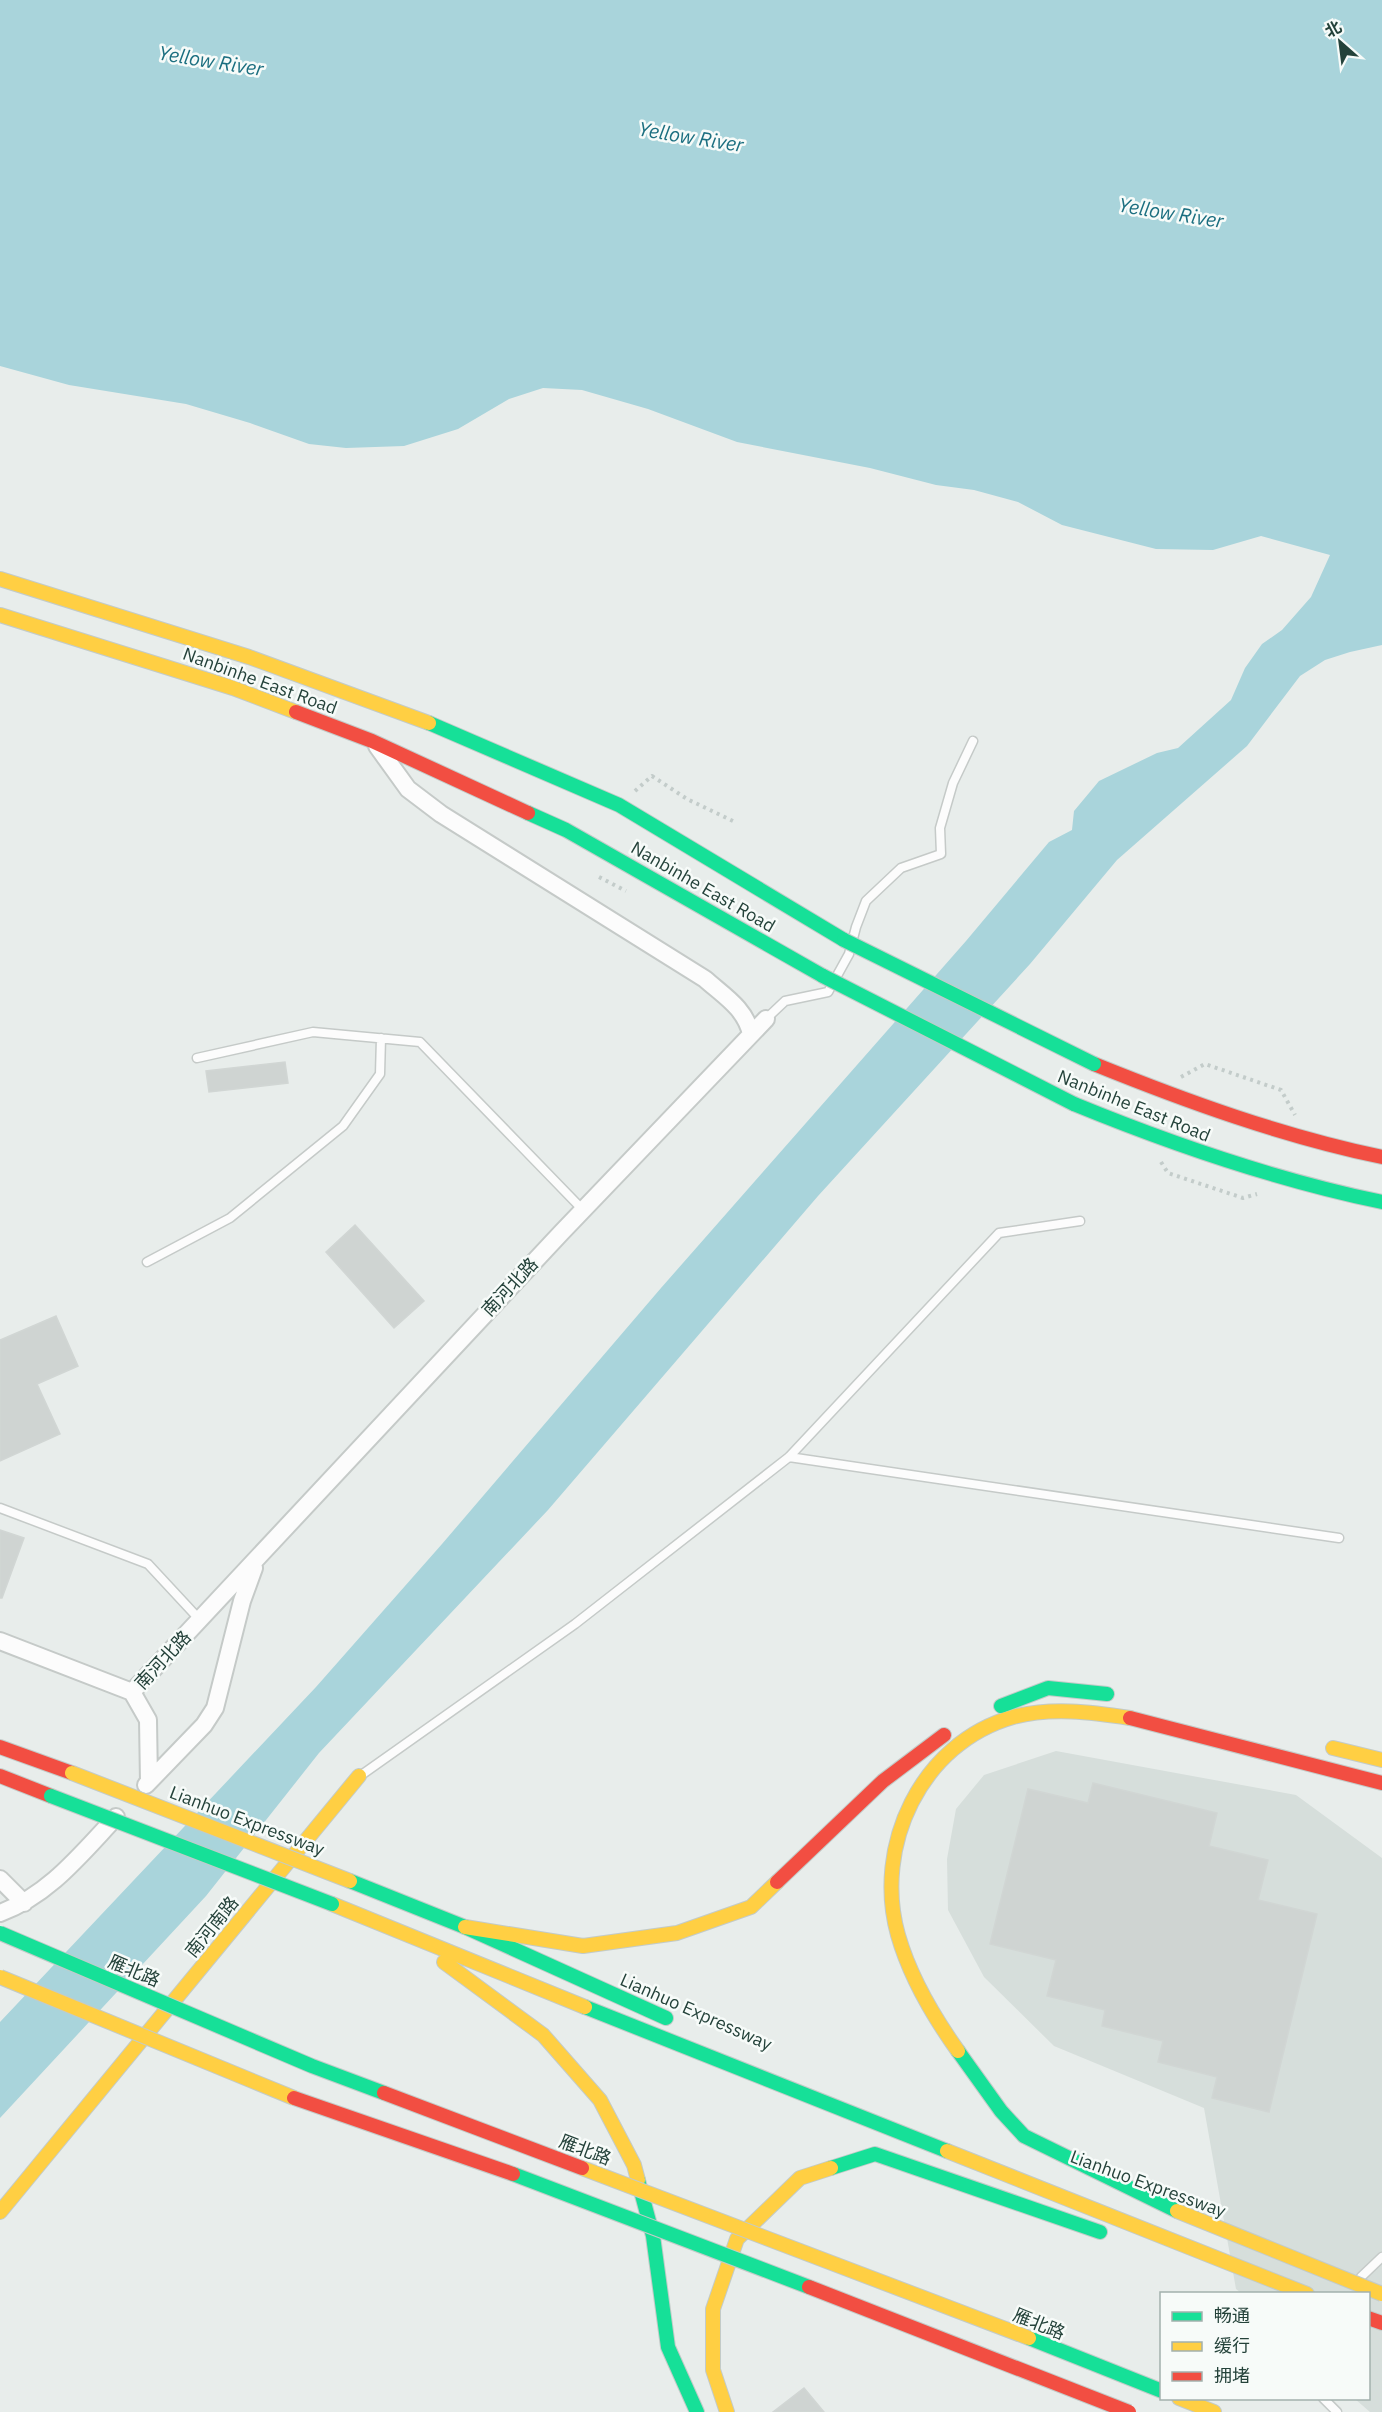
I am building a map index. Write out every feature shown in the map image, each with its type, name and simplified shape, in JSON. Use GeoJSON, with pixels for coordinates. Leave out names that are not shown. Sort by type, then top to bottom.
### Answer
{"type":"FeatureCollection","features":[{"type":"Feature","properties":{"kind":"main road","name":"Nanbinhe East Road"},"geometry":{"type":"LineString","coordinates":[[0,579],[249,657],[384,706],[619,805],[844,940],[1094,1064],[1156,1090],[1232,1117],[1310,1141],[1382,1157]]}},
{"type":"Feature","properties":{"kind":"main road","name":"Nanbinhe East Road"},"geometry":{"type":"LineString","coordinates":[[0,615],[233,688],[372,741],[566,830],[823,976],[1074,1104],[1183,1148],[1240,1167],[1382,1202]]}},
{"type":"Feature","properties":{"kind":"main road"},"geometry":{"type":"LineString","coordinates":[[465,1927],[583,1946],[677,1933],[751,1907],[883,1781],[937,1739],[996,1707],[1048,1688],[1091,1691],[1126,1697]]}},
{"type":"Feature","properties":{"kind":"main road"},"geometry":{"type":"LineString","coordinates":[[1177,2211],[1021,2134],[955,2047],[922,1994],[905,1956],[890,1899],[893,1848],[908,1804],[933,1765],[959,1743],[987,1726],[1026,1714],[1071,1711],[1112,1715],[1167,1726],[1382,1783]]}},
{"type":"Feature","properties":{"kind":"main road"},"geometry":{"type":"LineString","coordinates":[[1319,1744],[1382,1760]]}},
{"type":"Feature","properties":{"kind":"main road","name":"Lianhuo Expressway"},"geometry":{"type":"LineString","coordinates":[[0,1748],[72,1773],[465,1927],[683,2025]]}},
{"type":"Feature","properties":{"kind":"main road","name":"Lianhuo Expressway"},"geometry":{"type":"LineString","coordinates":[[0,1776],[332,1904],[555,1996],[1302,2292]]}},
{"type":"Feature","properties":{"kind":"main road","name":"南河南路"},"geometry":{"type":"LineString","coordinates":[[0,2212],[359,1776]]}},
{"type":"Feature","properties":{"kind":"main road","name":"雁北路"},"geometry":{"type":"LineString","coordinates":[[0,1933],[312,2066],[909,2291],[1160,2391]]}},
{"type":"Feature","properties":{"kind":"main road"},"geometry":{"type":"LineString","coordinates":[[404,1934],[543,2035],[600,2100],[634,2164],[653,2236],[668,2347],[697,2412]]}},
{"type":"Feature","properties":{"kind":"main road"},"geometry":{"type":"LineString","coordinates":[[0,1977],[294,2098],[485,2164],[902,2322],[1129,2412]]}},
{"type":"Feature","properties":{"kind":"main road","name":"Lianhuo Expressway"},"geometry":{"type":"LineString","coordinates":[[781,2070],[824,2089],[868,2104]]}},
{"type":"Feature","properties":{"kind":"main road"},"geometry":{"type":"LineString","coordinates":[[727,2412],[712,2370],[713,2309],[737,2239],[800,2178],[875,2154],[1118,2238]]}},
{"type":"Feature","properties":{"kind":"main road","name":"Lianhuo Expressway"},"geometry":{"type":"LineString","coordinates":[[1067,2173],[1177,2211],[1382,2294]]}},
{"type":"Feature","properties":{"kind":"main road"},"geometry":{"type":"LineString","coordinates":[[1184,2260],[1275,2292]]}},
{"type":"Feature","properties":{"kind":"main road"},"geometry":{"type":"LineString","coordinates":[[1184,2400],[1214,2412]]}},
{"type":"Feature","properties":{"kind":"street"},"geometry":{"type":"LineString","coordinates":[[372,741],[392,764],[408,789],[441,814],[705,979],[738,1007],[748,1020],[751,1034]]}},
{"type":"Feature","properties":{"kind":"street","name":"南河北路"},"geometry":{"type":"LineString","coordinates":[[149,1782],[148,1720],[132,1692],[765,1019]]}},
{"type":"Feature","properties":{"kind":"street","name":"南河北路"},"geometry":{"type":"LineString","coordinates":[[0,1913],[37,1895],[62,1873],[204,1725],[215,1708],[247,1585],[258,1558]]}},
{"type":"Feature","properties":{"kind":"street"},"geometry":{"type":"LineString","coordinates":[[0,1641],[132,1692]]}},
{"type":"Feature","properties":{"kind":"street"},"geometry":{"type":"LineString","coordinates":[[0,1879],[24,1903]]}},
{"type":"Feature","properties":{"kind":"lane"},"geometry":{"type":"LineString","coordinates":[[765,1019],[784,1001],[828,992],[849,954],[866,901],[901,868],[941,854],[940,828],[953,783],[973,741]]}},
{"type":"Feature","properties":{"kind":"lane"},"geometry":{"type":"LineString","coordinates":[[197,1058],[313,1032],[420,1042],[583,1210]]}},
{"type":"Feature","properties":{"kind":"lane"},"geometry":{"type":"LineString","coordinates":[[147,1262],[230,1218],[343,1126],[380,1074],[381,1038]]}},
{"type":"Feature","properties":{"kind":"lane"},"geometry":{"type":"LineString","coordinates":[[359,1776],[575,1624],[789,1456],[999,1233],[1080,1221]]}},
{"type":"Feature","properties":{"kind":"lane"},"geometry":{"type":"LineString","coordinates":[[789,1456],[1339,1538]]}},
{"type":"Feature","properties":{"kind":"lane"},"geometry":{"type":"LineString","coordinates":[[0,1508],[148,1564],[200,1620]]}},
{"type":"Feature","properties":{"kind":"lane"},"geometry":{"type":"LineString","coordinates":[[1346,2292],[1382,2257]]}},
{"type":"Feature","properties":{"kind":"lane"},"geometry":{"type":"LineString","coordinates":[[1325,2400],[1337,2412]]}},
{"type":"Feature","properties":{"kind":"path"},"geometry":{"type":"LineString","coordinates":[[652,776],[687,799],[737,823]]}},
{"type":"Feature","properties":{"kind":"path"},"geometry":{"type":"LineString","coordinates":[[1156,1090],[1205,1064],[1281,1090],[1310,1141]]}},
{"type":"Feature","properties":{"kind":"shaded area"},"geometry":{"type":"Polygon","coordinates":[[[1056,1751],[1296,1795],[1382,1858],[1382,2412],[1370,2412],[1356,2400],[1370,2400],[1370,2292],[1240,2292],[1236,2289],[1204,2108],[1054,2046],[984,1977],[948,1910],[947,1859],[956,1809],[984,1775],[1056,1751]]]}},
{"type":"Feature","properties":{"kind":"water","name":"Yellow River"},"geometry":{"type":"Polygon","coordinates":[[[0,0],[1382,0],[1382,645],[1325,660],[1300,676],[1247,746],[1117,860],[1030,964],[818,1196],[548,1510],[319,1753],[206,1896],[0,2118],[0,2022],[316,1687],[661,1288],[966,941],[1049,842],[1072,830],[1074,811],[1099,781],[1157,753],[1178,748],[1231,700],[1245,668],[1262,644],[1282,630],[1311,597],[1330,555],[1261,536],[1213,550],[1156,549],[1062,525],[1018,502],[974,490],[936,485],[870,468],[737,442],[648,409],[582,390],[543,388],[509,399],[458,429],[404,446],[346,448],[309,444],[186,404],[69,385],[0,366],[0,0]]]}},
{"type":"Feature","properties":{"kind":"building"},"geometry":{"type":"Polygon","coordinates":[[[285,1062],[288,1083],[209,1092],[206,1071],[285,1062]]]}},
{"type":"Feature","properties":{"kind":"building"},"geometry":{"type":"Polygon","coordinates":[[[355,1225],[424,1301],[394,1328],[326,1252],[355,1225]]]}},
{"type":"Feature","properties":{"kind":"building"},"geometry":{"type":"Polygon","coordinates":[[[56,1316],[78,1366],[37,1384],[60,1434],[0,1461],[0,1340],[56,1316]]]}},
{"type":"Feature","properties":{"kind":"building"},"geometry":{"type":"Polygon","coordinates":[[[0,1530],[24,1538],[2,1598],[0,1598],[0,1530]]]}},
{"type":"Feature","properties":{"kind":"building"},"geometry":{"type":"Polygon","coordinates":[[[1093,1783],[1217,1813],[1209,1846],[1268,1860],[1258,1900],[1317,1914],[1269,2112],[1212,2098],[1217,2077],[1158,2062],[1163,2041],[1102,2026],[1105,2010],[1047,1996],[1056,1960],[990,1944],[1028,1789],[1088,1803],[1093,1783]]]}},
{"type":"Feature","properties":{"kind":"building"},"geometry":{"type":"Polygon","coordinates":[[[804,2388],[824,2412],[773,2412],[804,2388]]]}},
{"type":"Feature","properties":{"kind":"traffic: fast"},"geometry":{"type":"LineString","coordinates":[[429,723],[619,805],[844,940]]}},
{"type":"Feature","properties":{"kind":"traffic: fast"},"geometry":{"type":"LineString","coordinates":[[528,813],[566,830],[823,976]]}},
{"type":"Feature","properties":{"kind":"traffic: fast"},"geometry":{"type":"LineString","coordinates":[[844,940],[1094,1064]]}},
{"type":"Feature","properties":{"kind":"traffic: fast"},"geometry":{"type":"LineString","coordinates":[[823,976],[1074,1104]]}},
{"type":"Feature","properties":{"kind":"traffic: fast"},"geometry":{"type":"LineString","coordinates":[[1074,1104],[1149,1134],[1226,1160],[1303,1183],[1382,1202]]}},
{"type":"Feature","properties":{"kind":"traffic: fast"},"geometry":{"type":"LineString","coordinates":[[1001,1706],[1048,1688],[1107,1694]]}},
{"type":"Feature","properties":{"kind":"traffic: fast"},"geometry":{"type":"LineString","coordinates":[[51,1796],[332,1904]]}},
{"type":"Feature","properties":{"kind":"traffic: fast"},"geometry":{"type":"LineString","coordinates":[[350,1881],[465,1927],[666,2018]]}},
{"type":"Feature","properties":{"kind":"traffic: fast"},"geometry":{"type":"LineString","coordinates":[[0,1933],[312,2066],[384,2093]]}},
{"type":"Feature","properties":{"kind":"traffic: fast"},"geometry":{"type":"LineString","coordinates":[[585,2007],[947,2151]]}},
{"type":"Feature","properties":{"kind":"traffic: fast"},"geometry":{"type":"LineString","coordinates":[[958,2051],[1001,2111],[1024,2136],[1177,2211]]}},
{"type":"Feature","properties":{"kind":"traffic: fast"},"geometry":{"type":"LineString","coordinates":[[831,2168],[875,2154],[1100,2232]]}},
{"type":"Feature","properties":{"kind":"traffic: fast"},"geometry":{"type":"LineString","coordinates":[[513,2174],[809,2287]]}},
{"type":"Feature","properties":{"kind":"traffic: fast"},"geometry":{"type":"LineString","coordinates":[[638,2180],[653,2236],[668,2347],[697,2412]]}},
{"type":"Feature","properties":{"kind":"traffic: fast"},"geometry":{"type":"LineString","coordinates":[[1029,2338],[1160,2390]]}},
{"type":"Feature","properties":{"kind":"traffic: slow"},"geometry":{"type":"LineString","coordinates":[[0,579],[249,657],[429,723]]}},
{"type":"Feature","properties":{"kind":"traffic: slow"},"geometry":{"type":"LineString","coordinates":[[0,615],[233,688],[296,712]]}},
{"type":"Feature","properties":{"kind":"traffic: slow"},"geometry":{"type":"LineString","coordinates":[[958,2051],[923,1996],[898,1935],[892,1901],[892,1867],[899,1834],[912,1802],[930,1774],[953,1750],[981,1730],[1013,1717],[1056,1711],[1086,1712],[1130,1718]]}},
{"type":"Feature","properties":{"kind":"traffic: slow"},"geometry":{"type":"LineString","coordinates":[[1333,1748],[1382,1760]]}},
{"type":"Feature","properties":{"kind":"traffic: slow"},"geometry":{"type":"LineString","coordinates":[[72,1773],[350,1881]]}},
{"type":"Feature","properties":{"kind":"traffic: slow"},"geometry":{"type":"LineString","coordinates":[[0,2212],[359,1776]]}},
{"type":"Feature","properties":{"kind":"traffic: slow"},"geometry":{"type":"LineString","coordinates":[[465,1927],[583,1946],[677,1933],[751,1907],[777,1882]]}},
{"type":"Feature","properties":{"kind":"traffic: slow"},"geometry":{"type":"LineString","coordinates":[[332,1904],[585,2007]]}},
{"type":"Feature","properties":{"kind":"traffic: slow"},"geometry":{"type":"LineString","coordinates":[[444,1962],[543,2035],[600,2100],[634,2165],[638,2180]]}},
{"type":"Feature","properties":{"kind":"traffic: slow"},"geometry":{"type":"LineString","coordinates":[[0,1977],[294,2098]]}},
{"type":"Feature","properties":{"kind":"traffic: slow"},"geometry":{"type":"LineString","coordinates":[[947,2151],[1302,2292]]}},
{"type":"Feature","properties":{"kind":"traffic: slow"},"geometry":{"type":"LineString","coordinates":[[582,2168],[1029,2338]]}},
{"type":"Feature","properties":{"kind":"traffic: slow"},"geometry":{"type":"LineString","coordinates":[[727,2412],[713,2370],[713,2309],[737,2239],[800,2178],[831,2168]]}},
{"type":"Feature","properties":{"kind":"traffic: slow"},"geometry":{"type":"LineString","coordinates":[[1177,2211],[1382,2294]]}},
{"type":"Feature","properties":{"kind":"traffic: slow"},"geometry":{"type":"LineString","coordinates":[[1184,2400],[1214,2412]]}},
{"type":"Feature","properties":{"kind":"traffic: jam"},"geometry":{"type":"LineString","coordinates":[[296,712],[372,741],[528,813]]}},
{"type":"Feature","properties":{"kind":"traffic: jam"},"geometry":{"type":"LineString","coordinates":[[1094,1064],[1236,1117],[1308,1139],[1382,1157]]}},
{"type":"Feature","properties":{"kind":"traffic: jam"},"geometry":{"type":"LineString","coordinates":[[1130,1718],[1382,1783]]}},
{"type":"Feature","properties":{"kind":"traffic: jam"},"geometry":{"type":"LineString","coordinates":[[777,1882],[883,1781],[944,1735]]}},
{"type":"Feature","properties":{"kind":"traffic: jam"},"geometry":{"type":"LineString","coordinates":[[0,1747],[72,1773]]}},
{"type":"Feature","properties":{"kind":"traffic: jam"},"geometry":{"type":"LineString","coordinates":[[0,1776],[51,1796]]}},
{"type":"Feature","properties":{"kind":"traffic: jam"},"geometry":{"type":"LineString","coordinates":[[384,2093],[582,2168]]}},
{"type":"Feature","properties":{"kind":"traffic: jam"},"geometry":{"type":"LineString","coordinates":[[294,2098],[513,2174]]}},
{"type":"Feature","properties":{"kind":"traffic: jam"},"geometry":{"type":"LineString","coordinates":[[809,2287],[1129,2412]]}},
{"type":"Feature","properties":{"kind":"traffic: jam"},"geometry":{"type":"LineString","coordinates":[[1370,2319],[1382,2323]]}}]}
